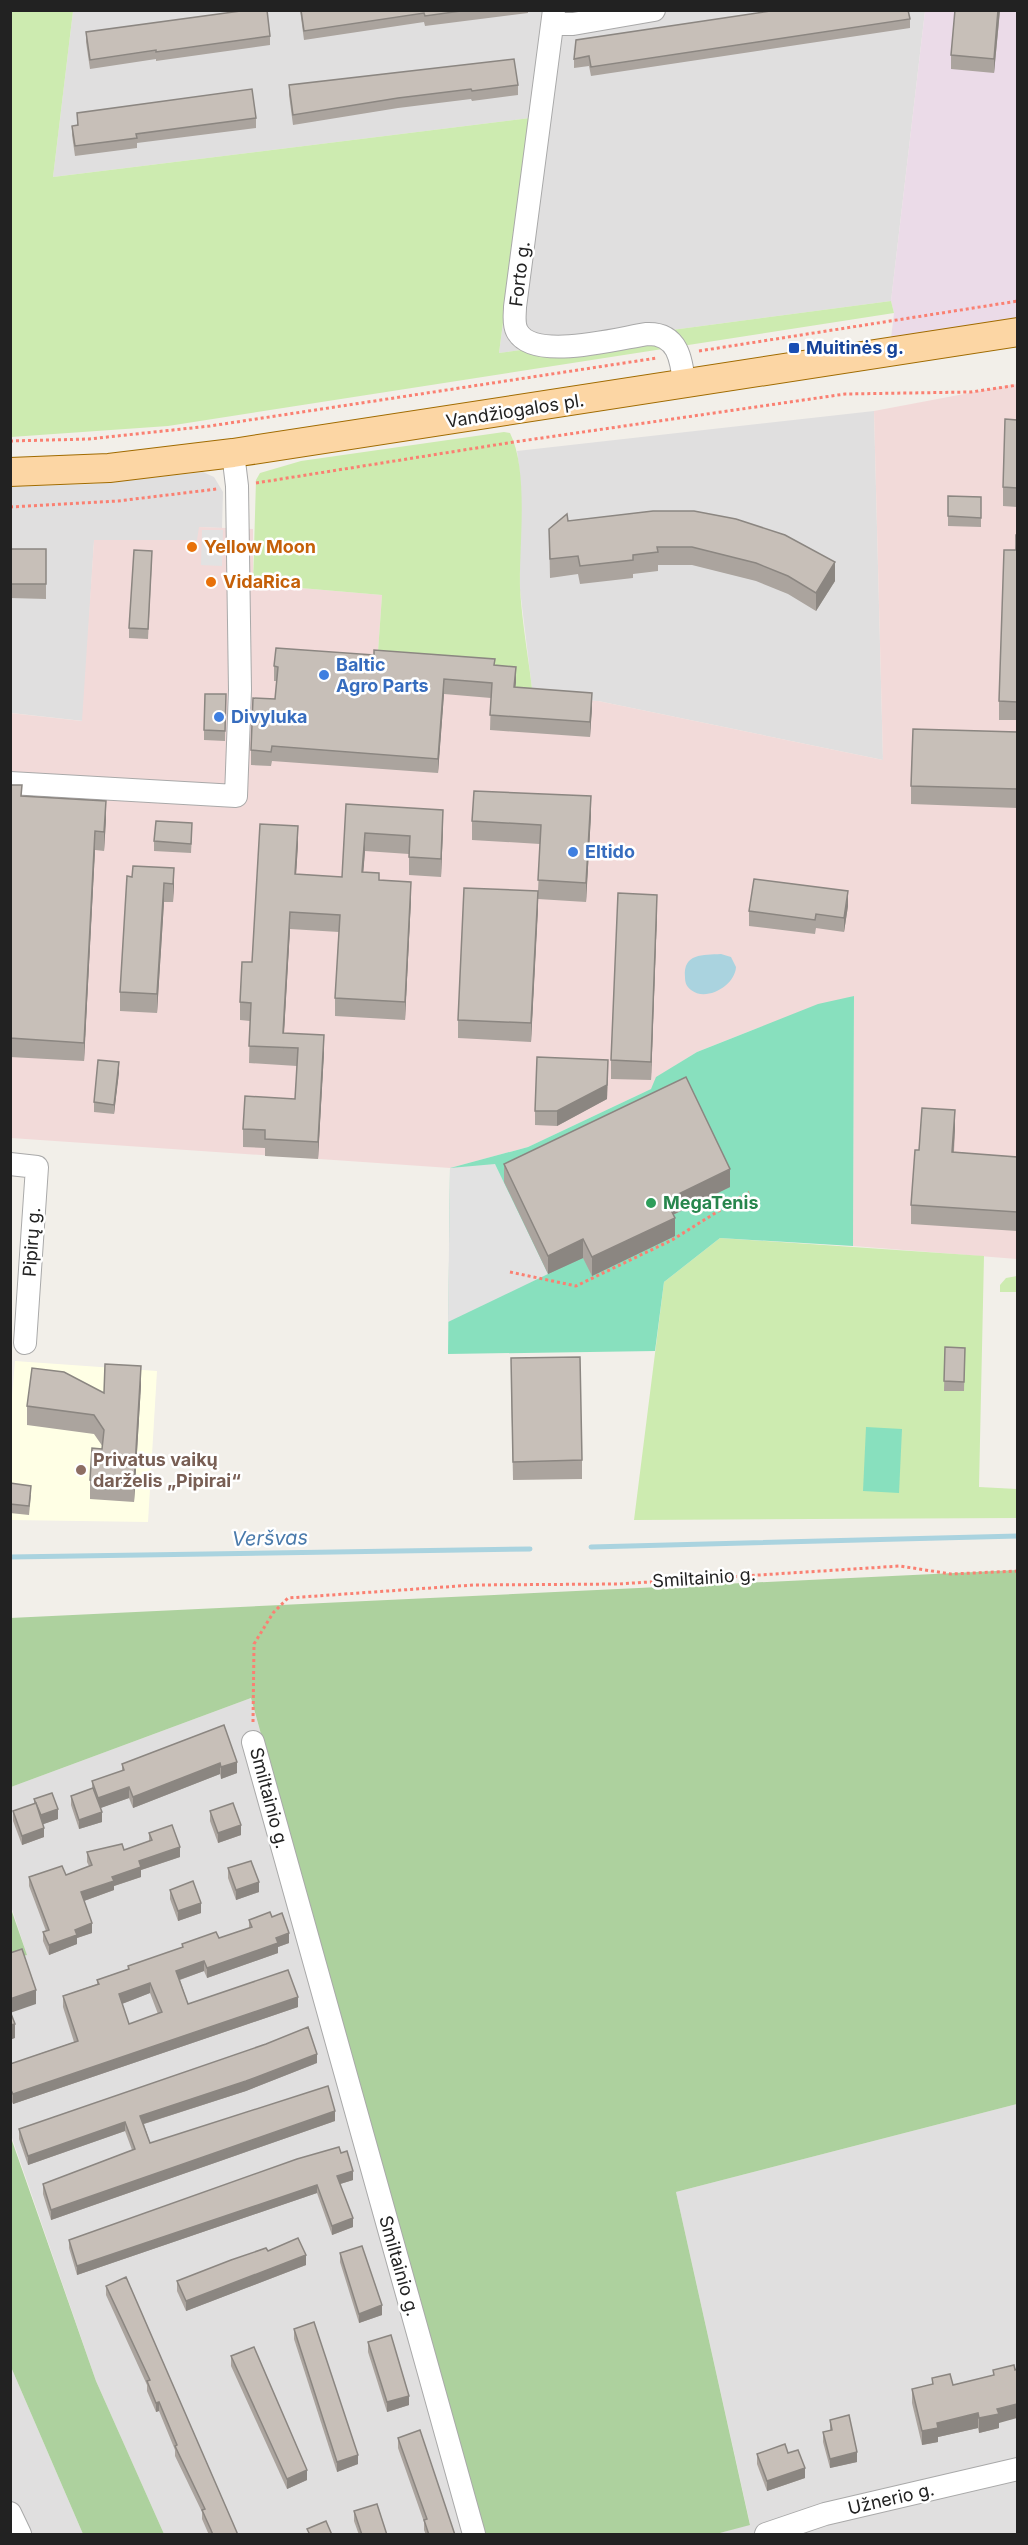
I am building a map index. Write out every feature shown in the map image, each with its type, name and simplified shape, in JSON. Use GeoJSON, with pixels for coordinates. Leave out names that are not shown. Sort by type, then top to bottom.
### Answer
{"type":"FeatureCollection","features":[{"type":"Feature","properties":{"kind":"main road","name":"Vandžiogalos pl."},"geometry":{"type":"LineString","coordinates":[[10,472],[109,468],[233,453],[1017,332]]}},
{"type":"Feature","properties":{"kind":"street"},"geometry":{"type":"LineString","coordinates":[[553,17],[573,24],[654,10]]}},
{"type":"Feature","properties":{"kind":"street","name":"Forto g."},"geometry":{"type":"LineString","coordinates":[[553,17],[515,308],[517,330],[525,340],[550,347],[654,334],[671,341],[680,354]]}},
{"type":"Feature","properties":{"kind":"street"},"geometry":{"type":"LineString","coordinates":[[680,354],[684,384]]}},
{"type":"Feature","properties":{"kind":"street"},"geometry":{"type":"LineString","coordinates":[[10,783],[236,796],[240,690],[237,486],[233,453]]}},
{"type":"Feature","properties":{"kind":"street","name":"Pipirų g."},"geometry":{"type":"LineString","coordinates":[[10,1164],[37,1167],[25,1343]]}},
{"type":"Feature","properties":{"kind":"street","name":"Smiltainio g."},"geometry":{"type":"LineString","coordinates":[[253,1742],[474,2535]]}},
{"type":"Feature","properties":{"kind":"street","name":"Užnerio g."},"geometry":{"type":"LineString","coordinates":[[766,2535],[825,2514],[1017,2469]]}},
{"type":"Feature","properties":{"kind":"street"},"geometry":{"type":"LineString","coordinates":[[10,2513],[20,2535]]}},
{"type":"Feature","properties":{"kind":"path"},"geometry":{"type":"LineString","coordinates":[[10,441],[88,439],[210,426],[1017,301]]}},
{"type":"Feature","properties":{"kind":"path"},"geometry":{"type":"LineString","coordinates":[[10,507],[118,501],[237,486],[514,442],[845,394],[971,392],[1017,385]]}},
{"type":"Feature","properties":{"kind":"path"},"geometry":{"type":"LineString","coordinates":[[510,1272],[576,1286],[672,1240],[749,1192]]}},
{"type":"Feature","properties":{"kind":"path","name":"Smiltainio g."},"geometry":{"type":"LineString","coordinates":[[253,1742],[254,1644],[273,1613],[288,1598],[473,1585],[618,1584],[900,1566],[951,1574],[1017,1571]]}},
{"type":"Feature","properties":{"kind":"shaded area"},"geometry":{"type":"Polygon","coordinates":[[[73,11],[925,11],[891,301],[499,353],[530,118],[53,177],[73,11]]]}},
{"type":"Feature","properties":{"kind":"shaded area"},"geometry":{"type":"Polygon","coordinates":[[[925,11],[1017,11],[1017,333],[889,355],[894,313],[891,301],[925,11]]]}},
{"type":"Feature","properties":{"kind":"shaded area"},"geometry":{"type":"Polygon","coordinates":[[[1017,384],[1017,1259],[853,1246],[854,996],[755,1029],[697,1052],[676,1065],[651,1089],[528,1147],[450,1168],[11,1138],[10,713],[82,721],[94,540],[197,540],[199,527],[253,529],[253,584],[382,595],[378,652],[533,697],[598,701],[883,760],[874,411],[1017,384]]]}},
{"type":"Feature","properties":{"kind":"shaded area"},"geometry":{"type":"Polygon","coordinates":[[[874,411],[883,760],[598,701],[533,697],[520,590],[520,475],[517,451],[874,411]]]}},
{"type":"Feature","properties":{"kind":"shaded area"},"geometry":{"type":"Polygon","coordinates":[[[203,472],[214,477],[223,492],[222,528],[200,527],[198,540],[94,541],[83,721],[11,713],[11,487],[94,484],[203,472]]]}},
{"type":"Feature","properties":{"kind":"shaded area"},"geometry":{"type":"Polygon","coordinates":[[[202,530],[223,530],[222,566],[201,565],[202,530]]]}},
{"type":"Feature","properties":{"kind":"shaded area"},"geometry":{"type":"Polygon","coordinates":[[[495,1164],[548,1274],[448,1322],[450,1168],[495,1164]]]}},
{"type":"Feature","properties":{"kind":"shaded area","name":"Privatus vaikų darželis „Pipirai“"},"geometry":{"type":"Polygon","coordinates":[[[15,1361],[157,1371],[148,1522],[11,1520],[10,1420],[15,1361]]]}},
{"type":"Feature","properties":{"kind":"shaded area"},"geometry":{"type":"Polygon","coordinates":[[[251,1698],[482,2534],[164,2534],[96,2381],[11,2135],[10,1960],[27,1955],[11,1906],[11,1787],[251,1698]]]}},
{"type":"Feature","properties":{"kind":"shaded area"},"geometry":{"type":"Polygon","coordinates":[[[1017,2104],[1017,2534],[716,2534],[750,2524],[676,2192],[1017,2104]]]}},
{"type":"Feature","properties":{"kind":"shaded area"},"geometry":{"type":"Polygon","coordinates":[[[11,2367],[83,2534],[11,2534],[11,2367]]]}},
{"type":"Feature","properties":{"kind":"green space"},"geometry":{"type":"Polygon","coordinates":[[[11,11],[73,11],[53,177],[530,118],[499,353],[891,301],[894,313],[168,426],[11,437],[11,11]]]}},
{"type":"Feature","properties":{"kind":"green space"},"geometry":{"type":"Polygon","coordinates":[[[510,433],[519,467],[522,508],[520,588],[533,697],[378,652],[382,595],[253,584],[256,480],[260,473],[301,461],[510,433]]]}},
{"type":"Feature","properties":{"kind":"green space","name":"MegaTenis"},"geometry":{"type":"Polygon","coordinates":[[[854,996],[853,1246],[720,1238],[664,1282],[655,1351],[448,1354],[450,1168],[528,1147],[651,1089],[656,1077],[697,1052],[818,1004],[854,996]]]}},
{"type":"Feature","properties":{"kind":"green space"},"geometry":{"type":"Polygon","coordinates":[[[720,1238],[984,1256],[979,1487],[1017,1489],[1017,1518],[634,1520],[664,1282],[720,1238]]]}},
{"type":"Feature","properties":{"kind":"green space"},"geometry":{"type":"Polygon","coordinates":[[[1017,1276],[1017,1292],[1000,1292],[1000,1285],[1006,1278],[1017,1276]]]}},
{"type":"Feature","properties":{"kind":"green space"},"geometry":{"type":"Polygon","coordinates":[[[866,1427],[902,1429],[899,1493],[863,1491],[866,1427]]]}},
{"type":"Feature","properties":{"kind":"green space"},"geometry":{"type":"Polygon","coordinates":[[[1017,1570],[1017,2104],[676,2192],[750,2525],[716,2534],[482,2534],[251,1698],[11,1787],[10,1618],[1017,1570]]]}},
{"type":"Feature","properties":{"kind":"green space"},"geometry":{"type":"Polygon","coordinates":[[[10,1906],[27,1955],[11,1960],[10,1960],[10,1906]]]}},
{"type":"Feature","properties":{"kind":"green space"},"geometry":{"type":"Polygon","coordinates":[[[10,2135],[96,2381],[164,2534],[83,2534],[11,2367],[10,2135]]]}},
{"type":"Feature","properties":{"kind":"water"},"geometry":{"type":"Polygon","coordinates":[[[721,954],[731,957],[736,967],[731,980],[712,993],[697,993],[691,990],[685,981],[687,963],[696,957],[721,954]]]}},
{"type":"Feature","properties":{"kind":"building"},"geometry":{"type":"Polygon","coordinates":[[[248,10],[267,10],[270,36],[90,60],[86,32],[248,10]]]}},
{"type":"Feature","properties":{"kind":"building"},"geometry":{"type":"Polygon","coordinates":[[[301,10],[468,10],[425,16],[424,13],[304,31],[301,10]]]}},
{"type":"Feature","properties":{"kind":"building"},"geometry":{"type":"Polygon","coordinates":[[[777,10],[908,10],[910,19],[591,67],[589,56],[574,59],[576,40],[777,10]]]}},
{"type":"Feature","properties":{"kind":"building"},"geometry":{"type":"Polygon","coordinates":[[[955,10],[998,10],[994,59],[951,55],[955,10]]]}},
{"type":"Feature","properties":{"kind":"building"},"geometry":{"type":"Polygon","coordinates":[[[514,59],[518,85],[398,98],[293,115],[289,85],[514,59]]]}},
{"type":"Feature","properties":{"kind":"building"},"geometry":{"type":"Polygon","coordinates":[[[252,89],[256,118],[136,134],[137,138],[75,146],[72,126],[78,125],[77,113],[252,89]]]}},
{"type":"Feature","properties":{"kind":"building"},"geometry":{"type":"Polygon","coordinates":[[[1005,419],[1017,420],[1017,488],[1003,487],[1005,419]]]}},
{"type":"Feature","properties":{"kind":"building"},"geometry":{"type":"Polygon","coordinates":[[[948,496],[981,497],[981,518],[948,516],[948,496]]]}},
{"type":"Feature","properties":{"kind":"building"},"geometry":{"type":"Polygon","coordinates":[[[653,511],[694,511],[736,519],[785,535],[835,562],[816,593],[788,576],[756,563],[692,547],[657,547],[658,552],[633,555],[633,560],[580,566],[578,556],[550,559],[549,529],[567,514],[568,521],[653,511]]]}},
{"type":"Feature","properties":{"kind":"building"},"geometry":{"type":"Polygon","coordinates":[[[1016,535],[1017,702],[999,701],[1004,550],[1016,550],[1016,535]]]}},
{"type":"Feature","properties":{"kind":"building"},"geometry":{"type":"Polygon","coordinates":[[[10,549],[46,549],[46,584],[10,584],[10,549]]]}},
{"type":"Feature","properties":{"kind":"building"},"geometry":{"type":"Polygon","coordinates":[[[134,550],[152,551],[148,629],[129,628],[134,550]]]}},
{"type":"Feature","properties":{"kind":"building"},"geometry":{"type":"Polygon","coordinates":[[[276,648],[374,655],[374,650],[495,659],[494,665],[516,667],[514,687],[592,693],[590,722],[490,715],[492,683],[444,679],[438,759],[272,746],[271,752],[251,750],[253,698],[275,699],[278,667],[274,666],[276,648]]]}},
{"type":"Feature","properties":{"kind":"building"},"geometry":{"type":"Polygon","coordinates":[[[205,694],[226,694],[225,731],[204,730],[205,694]]]}},
{"type":"Feature","properties":{"kind":"building"},"geometry":{"type":"Polygon","coordinates":[[[913,729],[1017,732],[1017,789],[911,786],[913,729]]]}},
{"type":"Feature","properties":{"kind":"building"},"geometry":{"type":"Polygon","coordinates":[[[10,785],[22,785],[21,796],[106,801],[104,832],[95,831],[84,1043],[10,1038],[10,785]]]}},
{"type":"Feature","properties":{"kind":"building","name":"Eltido"},"geometry":{"type":"Polygon","coordinates":[[[474,791],[591,796],[586,883],[538,880],[541,825],[472,821],[474,791]]]}},
{"type":"Feature","properties":{"kind":"building"},"geometry":{"type":"Polygon","coordinates":[[[346,804],[443,810],[441,859],[409,857],[410,836],[365,833],[362,872],[379,873],[379,880],[411,882],[405,1002],[335,998],[340,915],[290,912],[283,1033],[324,1035],[318,1142],[265,1139],[265,1130],[243,1129],[245,1096],[295,1099],[298,1048],[249,1046],[251,1003],[240,1002],[242,962],[252,962],[260,824],[298,826],[295,874],[342,877],[346,804]]]}},
{"type":"Feature","properties":{"kind":"building"},"geometry":{"type":"Polygon","coordinates":[[[156,821],[192,823],[191,844],[154,841],[156,821]]]}},
{"type":"Feature","properties":{"kind":"building"},"geometry":{"type":"Polygon","coordinates":[[[133,866],[174,868],[173,884],[164,883],[157,994],[120,992],[127,876],[132,877],[133,866]]]}},
{"type":"Feature","properties":{"kind":"building"},"geometry":{"type":"Polygon","coordinates":[[[754,879],[848,891],[844,918],[816,914],[815,920],[749,911],[754,879]]]}},
{"type":"Feature","properties":{"kind":"building"},"geometry":{"type":"Polygon","coordinates":[[[464,888],[538,891],[531,1023],[458,1020],[464,888]]]}},
{"type":"Feature","properties":{"kind":"building"},"geometry":{"type":"Polygon","coordinates":[[[618,893],[657,895],[651,1062],[611,1060],[618,893]]]}},
{"type":"Feature","properties":{"kind":"building"},"geometry":{"type":"Polygon","coordinates":[[[537,1057],[608,1060],[607,1085],[557,1111],[535,1111],[537,1057]]]}},
{"type":"Feature","properties":{"kind":"building"},"geometry":{"type":"Polygon","coordinates":[[[98,1060],[119,1062],[114,1105],[94,1102],[98,1060]]]}},
{"type":"Feature","properties":{"kind":"building"},"geometry":{"type":"Polygon","coordinates":[[[686,1077],[730,1169],[666,1200],[675,1218],[592,1257],[583,1239],[548,1256],[504,1164],[686,1077]]]}},
{"type":"Feature","properties":{"kind":"building"},"geometry":{"type":"Polygon","coordinates":[[[922,1108],[955,1110],[952,1152],[1017,1157],[1017,1212],[911,1205],[915,1150],[919,1150],[922,1108]]]}},
{"type":"Feature","properties":{"kind":"building"},"geometry":{"type":"Polygon","coordinates":[[[945,1347],[965,1348],[964,1382],[944,1381],[945,1347]]]}},
{"type":"Feature","properties":{"kind":"building"},"geometry":{"type":"Polygon","coordinates":[[[580,1357],[582,1460],[513,1462],[511,1358],[580,1357]]]}},
{"type":"Feature","properties":{"kind":"building"},"geometry":{"type":"Polygon","coordinates":[[[105,1364],[141,1366],[134,1483],[90,1480],[92,1448],[102,1449],[104,1430],[94,1415],[27,1406],[32,1368],[64,1372],[104,1393],[105,1364]]]}},
{"type":"Feature","properties":{"kind":"building"},"geometry":{"type":"Polygon","coordinates":[[[10,1483],[31,1486],[29,1506],[10,1504],[10,1483]]]}},
{"type":"Feature","properties":{"kind":"building"},"geometry":{"type":"Polygon","coordinates":[[[224,1725],[237,1762],[221,1767],[220,1763],[133,1797],[129,1787],[98,1798],[92,1781],[124,1770],[122,1764],[224,1725]]]}},
{"type":"Feature","properties":{"kind":"building"},"geometry":{"type":"Polygon","coordinates":[[[93,1788],[102,1812],[79,1820],[71,1796],[93,1788]]]}},
{"type":"Feature","properties":{"kind":"building"},"geometry":{"type":"Polygon","coordinates":[[[52,1793],[58,1809],[41,1815],[34,1799],[52,1793]]]}},
{"type":"Feature","properties":{"kind":"building"},"geometry":{"type":"Polygon","coordinates":[[[36,1803],[44,1828],[22,1836],[13,1811],[36,1803]]]}},
{"type":"Feature","properties":{"kind":"building"},"geometry":{"type":"Polygon","coordinates":[[[233,1803],[241,1825],[218,1833],[210,1811],[233,1803]]]}},
{"type":"Feature","properties":{"kind":"building"},"geometry":{"type":"Polygon","coordinates":[[[172,1825],[180,1847],[139,1861],[141,1867],[112,1877],[114,1881],[81,1892],[92,1923],[75,1930],[77,1935],[49,1945],[43,1932],[49,1930],[29,1877],[62,1866],[66,1875],[92,1865],[87,1852],[122,1844],[124,1850],[152,1840],[149,1833],[172,1825]]]}},
{"type":"Feature","properties":{"kind":"building"},"geometry":{"type":"Polygon","coordinates":[[[251,1861],[259,1882],[236,1890],[228,1868],[251,1861]]]}},
{"type":"Feature","properties":{"kind":"building"},"geometry":{"type":"Polygon","coordinates":[[[193,1881],[201,1903],[178,1911],[170,1890],[193,1881]]]}},
{"type":"Feature","properties":{"kind":"building"},"geometry":{"type":"Polygon","coordinates":[[[270,1912],[272,1917],[282,1913],[289,1933],[276,1938],[278,1943],[207,1968],[204,1961],[176,1971],[188,2004],[288,1970],[298,1997],[13,2094],[10,2088],[10,2064],[78,2041],[63,1996],[99,1984],[97,1980],[129,1969],[128,1966],[183,1947],[182,1944],[216,1932],[219,1938],[252,1927],[249,1920],[270,1912]],[[150,1983],[119,1994],[129,2024],[162,2012],[150,1983]]]}},
{"type":"Feature","properties":{"kind":"building"},"geometry":{"type":"Polygon","coordinates":[[[22,1949],[36,1990],[10,1999],[10,1953],[22,1949]]]}},
{"type":"Feature","properties":{"kind":"building"},"geometry":{"type":"Polygon","coordinates":[[[10,2011],[15,2024],[10,2025],[10,2011]]]}},
{"type":"Feature","properties":{"kind":"building"},"geometry":{"type":"Polygon","coordinates":[[[308,2027],[317,2054],[246,2081],[140,2116],[150,2143],[328,2086],[335,2111],[51,2210],[43,2184],[135,2149],[125,2122],[28,2156],[19,2129],[266,2044],[308,2027]]]}},
{"type":"Feature","properties":{"kind":"building"},"geometry":{"type":"Polygon","coordinates":[[[339,2147],[341,2153],[347,2151],[353,2171],[337,2176],[353,2218],[332,2226],[317,2185],[77,2266],[69,2240],[297,2159],[339,2147]]]}},
{"type":"Feature","properties":{"kind":"building"},"geometry":{"type":"Polygon","coordinates":[[[298,2238],[306,2255],[186,2301],[177,2281],[266,2248],[268,2251],[298,2238]]]}},
{"type":"Feature","properties":{"kind":"building"},"geometry":{"type":"Polygon","coordinates":[[[362,2246],[382,2305],[359,2314],[340,2253],[362,2246]]]}},
{"type":"Feature","properties":{"kind":"building"},"geometry":{"type":"Polygon","coordinates":[[[126,2277],[238,2535],[213,2535],[202,2510],[205,2509],[175,2446],[177,2445],[159,2402],[156,2403],[147,2381],[150,2380],[106,2286],[126,2277]]]}},
{"type":"Feature","properties":{"kind":"building"},"geometry":{"type":"Polygon","coordinates":[[[314,2322],[358,2455],[337,2462],[294,2329],[314,2322]]]}},
{"type":"Feature","properties":{"kind":"building"},"geometry":{"type":"Polygon","coordinates":[[[391,2335],[409,2396],[387,2402],[368,2342],[391,2335]]]}},
{"type":"Feature","properties":{"kind":"building"},"geometry":{"type":"Polygon","coordinates":[[[254,2347],[307,2470],[287,2479],[231,2356],[254,2347]]]}},
{"type":"Feature","properties":{"kind":"building"},"geometry":{"type":"Polygon","coordinates":[[[1014,2365],[1015,2370],[1017,2369],[1017,2404],[997,2409],[999,2414],[979,2418],[978,2413],[937,2423],[938,2428],[922,2431],[912,2389],[933,2384],[932,2378],[950,2374],[953,2385],[994,2375],[993,2370],[1014,2365]]]}},
{"type":"Feature","properties":{"kind":"building"},"geometry":{"type":"Polygon","coordinates":[[[849,2415],[857,2452],[830,2459],[823,2432],[832,2430],[830,2420],[849,2415]]]}},
{"type":"Feature","properties":{"kind":"building"},"geometry":{"type":"Polygon","coordinates":[[[420,2430],[455,2535],[429,2535],[424,2520],[427,2519],[398,2438],[420,2430]]]}},
{"type":"Feature","properties":{"kind":"building"},"geometry":{"type":"Polygon","coordinates":[[[785,2444],[788,2453],[798,2450],[805,2468],[767,2481],[757,2454],[785,2444]]]}},
{"type":"Feature","properties":{"kind":"building"},"geometry":{"type":"Polygon","coordinates":[[[377,2504],[387,2535],[362,2535],[354,2511],[377,2504]]]}},
{"type":"Feature","properties":{"kind":"building"},"geometry":{"type":"Polygon","coordinates":[[[326,2521],[332,2535],[310,2535],[307,2529],[326,2521]]]}},
{"type":"Feature","properties":{"kind":"waterway"},"geometry":{"type":"LineString","coordinates":[[591,1547],[1018,1536]]}},
{"type":"Feature","properties":{"kind":"waterway","name":"Veršvas"},"geometry":{"type":"LineString","coordinates":[[10,1557],[530,1549]]}},
{"type":"Feature","properties":{"kind":"place","name":"Muitinės g."},"geometry":{"type":"Point","coordinates":[794,348]}},
{"type":"Feature","properties":{"kind":"place","name":"Yellow Moon"},"geometry":{"type":"Point","coordinates":[192,547]}},
{"type":"Feature","properties":{"kind":"place","name":"VidaRica"},"geometry":{"type":"Point","coordinates":[211,582]}},
{"type":"Feature","properties":{"kind":"place","name":"Baltic Agro Parts"},"geometry":{"type":"Point","coordinates":[324,675]}},
{"type":"Feature","properties":{"kind":"place","name":"Divyluka"},"geometry":{"type":"Point","coordinates":[219,717]}},
{"type":"Feature","properties":{"kind":"place","name":"Eltido"},"geometry":{"type":"Point","coordinates":[573,852]}},
{"type":"Feature","properties":{"kind":"place","name":"MegaTenis"},"geometry":{"type":"Point","coordinates":[651,1203]}},
{"type":"Feature","properties":{"kind":"place","name":"Privatus vaikų darželis „Pipirai“"},"geometry":{"type":"Point","coordinates":[81,1470]}}]}
